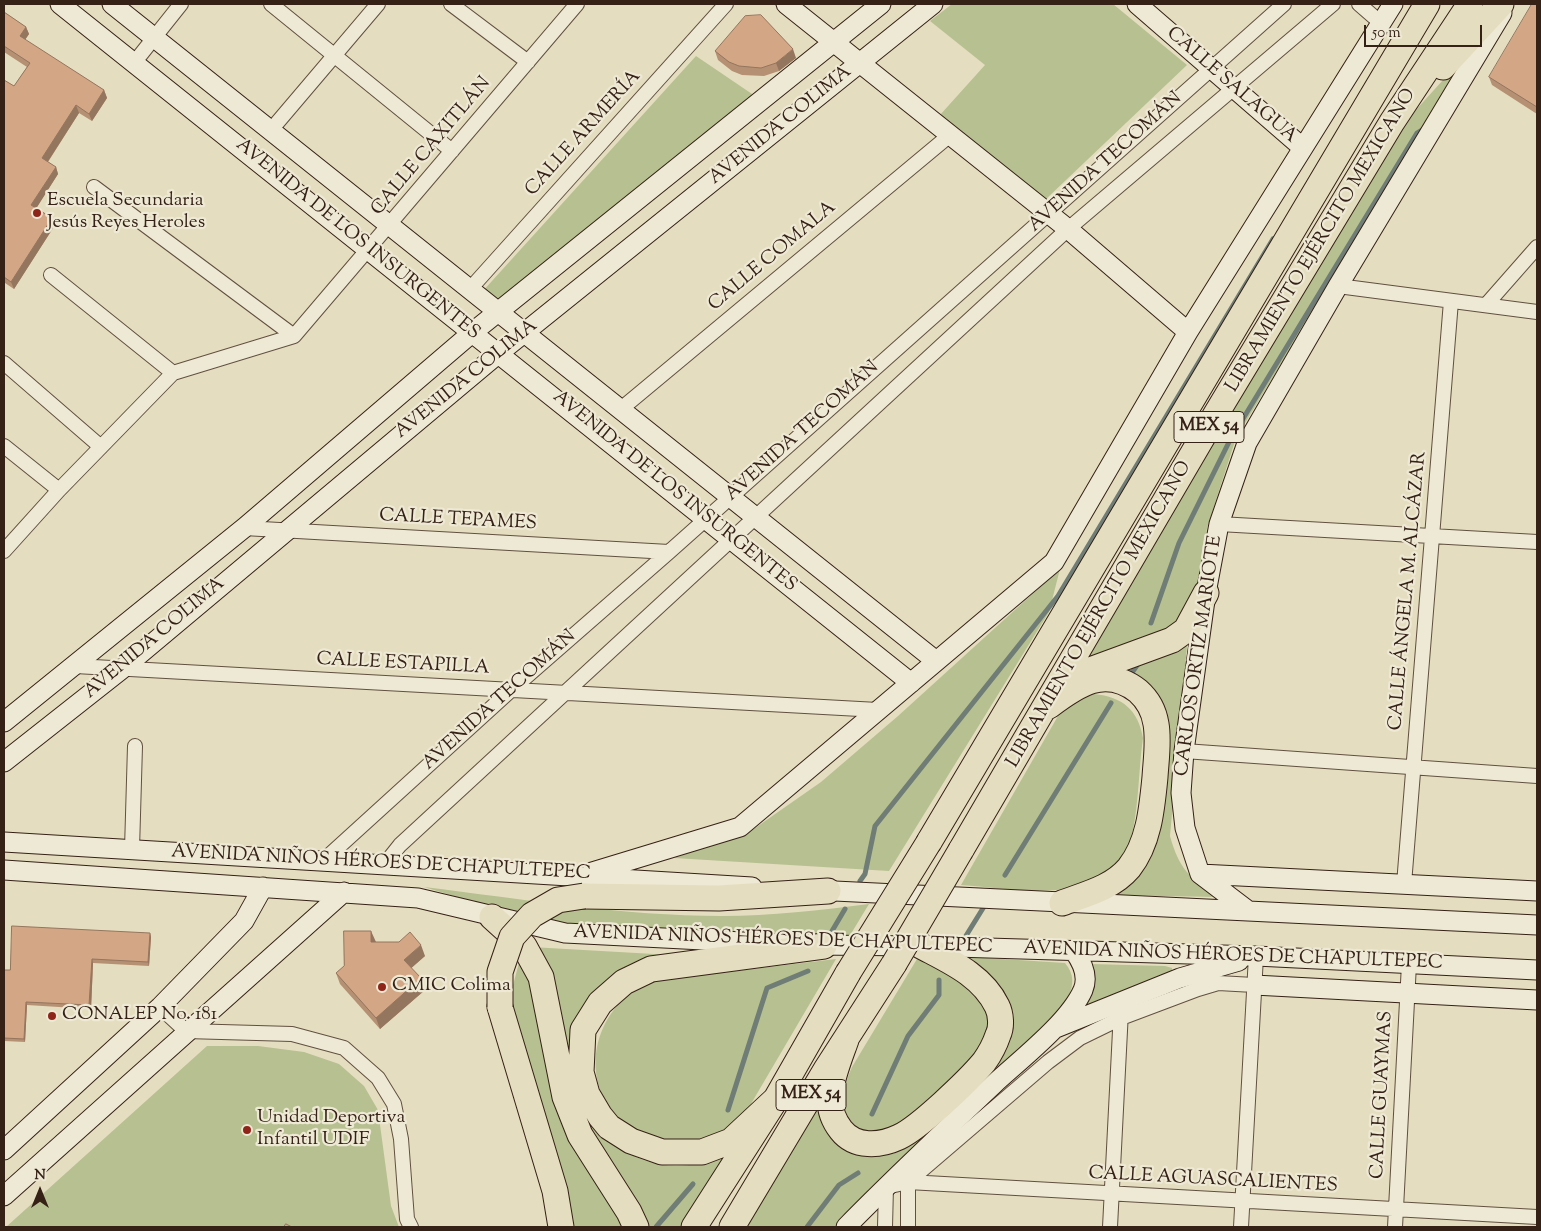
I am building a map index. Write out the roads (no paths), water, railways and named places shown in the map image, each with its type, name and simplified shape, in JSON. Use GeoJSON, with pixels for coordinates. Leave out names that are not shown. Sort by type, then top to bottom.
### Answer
{"type":"FeatureCollection","features":[{"type":"Feature","properties":{"kind":"highway"},"geometry":{"type":"LineString","coordinates":[[1401,50],[1420,4]]}},
{"type":"Feature","properties":{"kind":"highway","name":"LIBRAMIENTO EJÉRCITO MEXICANO"},"geometry":{"type":"LineString","coordinates":[[694,1227],[776,1099],[848,973],[930,842],[1427,4]]}},
{"type":"Feature","properties":{"kind":"highway","name":"LIBRAMIENTO EJÉRCITO MEXICANO"},"geometry":{"type":"LineString","coordinates":[[732,1227],[894,964],[1211,422],[1392,122],[1470,4]]}},
{"type":"Feature","properties":{"kind":"highway"},"geometry":{"type":"LineString","coordinates":[[1392,122],[1501,4]]}},
{"type":"Feature","properties":{"kind":"highway"},"geometry":{"type":"LineString","coordinates":[[1059,682],[1172,640],[1186,630],[1206,593]]}},
{"type":"Feature","properties":{"kind":"highway"},"geometry":{"type":"LineString","coordinates":[[1043,710],[1083,684],[1105,678],[1118,679],[1143,696],[1151,708],[1156,723],[1157,744],[1153,797],[1146,836],[1138,854],[1129,868],[1104,888],[1062,903]]}},
{"type":"Feature","properties":{"kind":"highway"},"geometry":{"type":"LineString","coordinates":[[561,1227],[555,1191],[500,1007],[500,972],[512,938],[532,915],[582,886],[719,898],[828,891]]}},
{"type":"Feature","properties":{"kind":"highway"},"geometry":{"type":"LineString","coordinates":[[492,917],[524,946],[541,977],[565,1097],[580,1135],[629,1212],[636,1227]]}},
{"type":"Feature","properties":{"kind":"highway"},"geometry":{"type":"LineString","coordinates":[[776,1099],[731,1141],[702,1152],[662,1152],[631,1142],[610,1127],[600,1116],[587,1094],[581,1072],[583,1030],[600,1003],[624,982],[651,969],[824,946]]}},
{"type":"Feature","properties":{"kind":"highway"},"geometry":{"type":"LineString","coordinates":[[846,1040],[831,1089],[831,1108],[835,1122],[845,1135],[856,1143],[880,1144],[900,1137],[939,1106],[984,1061],[999,1034],[1001,1022],[998,1006],[975,978],[958,965],[921,946]]}},
{"type":"Feature","properties":{"kind":"street","name":"AVENIDA DE LOS INSURGENTES"},"geometry":{"type":"LineString","coordinates":[[60,4],[827,614],[911,683]]}},
{"type":"Feature","properties":{"kind":"street","name":"AVENIDA DE LOS INSURGENTES"},"geometry":{"type":"LineString","coordinates":[[112,4],[852,592],[936,661]]}},
{"type":"Feature","properties":{"kind":"street"},"geometry":{"type":"LineString","coordinates":[[134,62],[181,4]]}},
{"type":"Feature","properties":{"kind":"street"},"geometry":{"type":"LineString","coordinates":[[271,4],[452,151]]}},
{"type":"Feature","properties":{"kind":"street"},"geometry":{"type":"LineString","coordinates":[[271,130],[378,4]]}},
{"type":"Feature","properties":{"kind":"street"},"geometry":{"type":"LineString","coordinates":[[451,4],[528,62]]}},
{"type":"Feature","properties":{"kind":"street","name":"CALLE CAXITLÁN"},"geometry":{"type":"LineString","coordinates":[[294,336],[577,4]]}},
{"type":"Feature","properties":{"kind":"street","name":"CALLE ARMERÍA"},"geometry":{"type":"LineString","coordinates":[[470,289],[726,4]]}},
{"type":"Feature","properties":{"kind":"street"},"geometry":{"type":"LineString","coordinates":[[786,4],[1068,229],[1188,332]]}},
{"type":"Feature","properties":{"kind":"street","name":"AVENIDA COLIMA"},"geometry":{"type":"LineString","coordinates":[[4,722],[244,528],[473,332],[881,4]]}},
{"type":"Feature","properties":{"kind":"street","name":"AVENIDA COLIMA"},"geometry":{"type":"LineString","coordinates":[[4,762],[122,669],[499,353],[933,4]]}},
{"type":"Feature","properties":{"kind":"street","name":"CALLE SALAGUA"},"geometry":{"type":"LineString","coordinates":[[1137,4],[1303,148]]}},
{"type":"Feature","properties":{"kind":"street","name":"AVENIDA TECOMÁN"},"geometry":{"type":"LineString","coordinates":[[323,861],[511,690],[731,497],[1284,4]]}},
{"type":"Feature","properties":{"kind":"street","name":"AVENIDA TECOMÁN"},"geometry":{"type":"LineString","coordinates":[[384,864],[400,845],[1068,229],[1333,4]]}},
{"type":"Feature","properties":{"kind":"street"},"geometry":{"type":"LineString","coordinates":[[1359,4],[1382,24]]}},
{"type":"Feature","properties":{"kind":"street"},"geometry":{"type":"LineString","coordinates":[[582,886],[740,827],[1054,562],[1188,332],[1393,4]]}},
{"type":"Feature","properties":{"kind":"street","name":"LIBRAMIENTO EJÉRCITO MEXICANO"},"geometry":{"type":"LineString","coordinates":[[1338,286],[1508,4]]}},
{"type":"Feature","properties":{"kind":"street","name":"CALLE COMALA"},"geometry":{"type":"LineString","coordinates":[[621,408],[950,135]]}},
{"type":"Feature","properties":{"kind":"street"},"geometry":{"type":"LineString","coordinates":[[94,187],[294,336]]}},
{"type":"Feature","properties":{"kind":"street"},"geometry":{"type":"LineString","coordinates":[[1486,305],[1537,247]]}},
{"type":"Feature","properties":{"kind":"street"},"geometry":{"type":"LineString","coordinates":[[51,275],[173,373]]}},
{"type":"Feature","properties":{"kind":"street"},"geometry":{"type":"LineString","coordinates":[[1338,286],[1537,312]]}},
{"type":"Feature","properties":{"kind":"street","name":"CARLOS ORTIZ MARIOTE"},"geometry":{"type":"LineString","coordinates":[[1200,874],[1185,828],[1181,793],[1184,751],[1206,593],[1219,524],[1247,443],[1338,286]]}},
{"type":"Feature","properties":{"kind":"street","name":"CALLE ÁNGELA M. ALCÁZAR"},"geometry":{"type":"LineString","coordinates":[[1404,884],[1451,301]]}},
{"type":"Feature","properties":{"kind":"street"},"geometry":{"type":"LineString","coordinates":[[4,551],[59,490],[173,373],[294,336]]}},
{"type":"Feature","properties":{"kind":"street"},"geometry":{"type":"LineString","coordinates":[[4,363],[101,447]]}},
{"type":"Feature","properties":{"kind":"street"},"geometry":{"type":"LineString","coordinates":[[4,446],[59,490]]}},
{"type":"Feature","properties":{"kind":"street"},"geometry":{"type":"LineString","coordinates":[[1219,524],[1537,542]]}},
{"type":"Feature","properties":{"kind":"street","name":"CALLE TEPAMES"},"geometry":{"type":"LineString","coordinates":[[244,528],[669,552]]}},
{"type":"Feature","properties":{"kind":"street"},"geometry":{"type":"LineString","coordinates":[[827,614],[852,592]]}},
{"type":"Feature","properties":{"kind":"street","name":"CALLE ESTAPILLA"},"geometry":{"type":"LineString","coordinates":[[74,666],[878,710]]}},
{"type":"Feature","properties":{"kind":"street"},"geometry":{"type":"LineString","coordinates":[[132,849],[135,746]]}},
{"type":"Feature","properties":{"kind":"street"},"geometry":{"type":"LineString","coordinates":[[1184,751],[1537,776]]}},
{"type":"Feature","properties":{"kind":"street","name":"AVENIDA NIÑOS HÉROES DE CHAPULTEPEC"},"geometry":{"type":"LineString","coordinates":[[4,842],[384,864],[582,886]]}},
{"type":"Feature","properties":{"kind":"street","name":"AVENIDA NIÑOS HÉROES DE CHAPULTEPEC"},"geometry":{"type":"LineString","coordinates":[[4,870],[418,898],[565,933],[824,946],[921,946],[1256,956],[1537,970]]}},
{"type":"Feature","properties":{"kind":"street"},"geometry":{"type":"LineString","coordinates":[[1200,874],[1246,910]]}},
{"type":"Feature","properties":{"kind":"street"},"geometry":{"type":"LineString","coordinates":[[1200,874],[1537,891]]}},
{"type":"Feature","properties":{"kind":"street"},"geometry":{"type":"LineString","coordinates":[[4,1150],[160,1006],[244,921],[263,887]]}},
{"type":"Feature","properties":{"kind":"street"},"geometry":{"type":"LineString","coordinates":[[828,891],[1537,925]]}},
{"type":"Feature","properties":{"kind":"street"},"geometry":{"type":"LineString","coordinates":[[4,1196],[186,1031],[344,892]]}},
{"type":"Feature","properties":{"kind":"street"},"geometry":{"type":"LineString","coordinates":[[846,1227],[1052,1030],[1079,998],[1084,987],[1083,967],[1074,951]]}},
{"type":"Feature","properties":{"kind":"street"},"geometry":{"type":"LineString","coordinates":[[908,1227],[908,1182],[1067,1046],[1121,1010],[1180,978],[1256,956],[1241,1227]]}},
{"type":"Feature","properties":{"kind":"street","name":"CALLE GUAYMAS"},"geometry":{"type":"LineString","coordinates":[[1395,1227],[1409,964]]}},
{"type":"Feature","properties":{"kind":"street"},"geometry":{"type":"LineString","coordinates":[[1052,1030],[1218,983],[1537,1000]]}},
{"type":"Feature","properties":{"kind":"street"},"geometry":{"type":"LineString","coordinates":[[160,1006],[186,1031],[292,1034],[344,1048],[378,1078],[394,1104],[401,1139],[407,1219],[410,1227]]}},
{"type":"Feature","properties":{"kind":"street"},"geometry":{"type":"LineString","coordinates":[[1110,1227],[1121,1010]]}},
{"type":"Feature","properties":{"kind":"street","name":"CALLE AGUASCALIENTES"},"geometry":{"type":"LineString","coordinates":[[886,1187],[908,1182],[1537,1217]]}},
{"type":"Feature","properties":{"kind":"street"},"geometry":{"type":"LineString","coordinates":[[885,1227],[886,1187]]}},
{"type":"Feature","properties":{"kind":"waterway"},"geometry":{"type":"LineString","coordinates":[[1151,623],[1179,543],[1230,440],[1417,133],[1425,128]]}},
{"type":"Feature","properties":{"kind":"waterway"},"geometry":{"type":"LineString","coordinates":[[860,881],[865,874],[875,826],[1058,596],[1273,239]]}},
{"type":"Feature","properties":{"kind":"waterway"},"geometry":{"type":"LineString","coordinates":[[1131,674],[1140,661]]}},
{"type":"Feature","properties":{"kind":"waterway"},"geometry":{"type":"LineString","coordinates":[[1005,875],[1111,703]]}},
{"type":"Feature","properties":{"kind":"waterway"},"geometry":{"type":"LineString","coordinates":[[964,939],[985,905]]}},
{"type":"Feature","properties":{"kind":"waterway"},"geometry":{"type":"LineString","coordinates":[[832,931],[845,909]]}},
{"type":"Feature","properties":{"kind":"waterway"},"geometry":{"type":"LineString","coordinates":[[728,1110],[767,988],[808,971]]}},
{"type":"Feature","properties":{"kind":"waterway"},"geometry":{"type":"LineString","coordinates":[[872,1114],[908,1036],[939,995],[939,980]]}},
{"type":"Feature","properties":{"kind":"waterway"},"geometry":{"type":"LineString","coordinates":[[807,1227],[839,1185],[858,1173]]}},
{"type":"Feature","properties":{"kind":"waterway"},"geometry":{"type":"LineString","coordinates":[[656,1227],[693,1184]]}},
{"type":"Feature","properties":{"kind":"place","name":"Escuela Secundaria Jesús Reyes Heroles"},"geometry":{"type":"Point","coordinates":[37,213]}},
{"type":"Feature","properties":{"kind":"place","name":"CMIC Colima"},"geometry":{"type":"Point","coordinates":[382,987]}},
{"type":"Feature","properties":{"kind":"place","name":"CONALEP No. 181"},"geometry":{"type":"Point","coordinates":[52,1016]}},
{"type":"Feature","properties":{"kind":"place","name":"Unidad Deportiva Infantil UDIF"},"geometry":{"type":"Point","coordinates":[247,1130]}}]}
